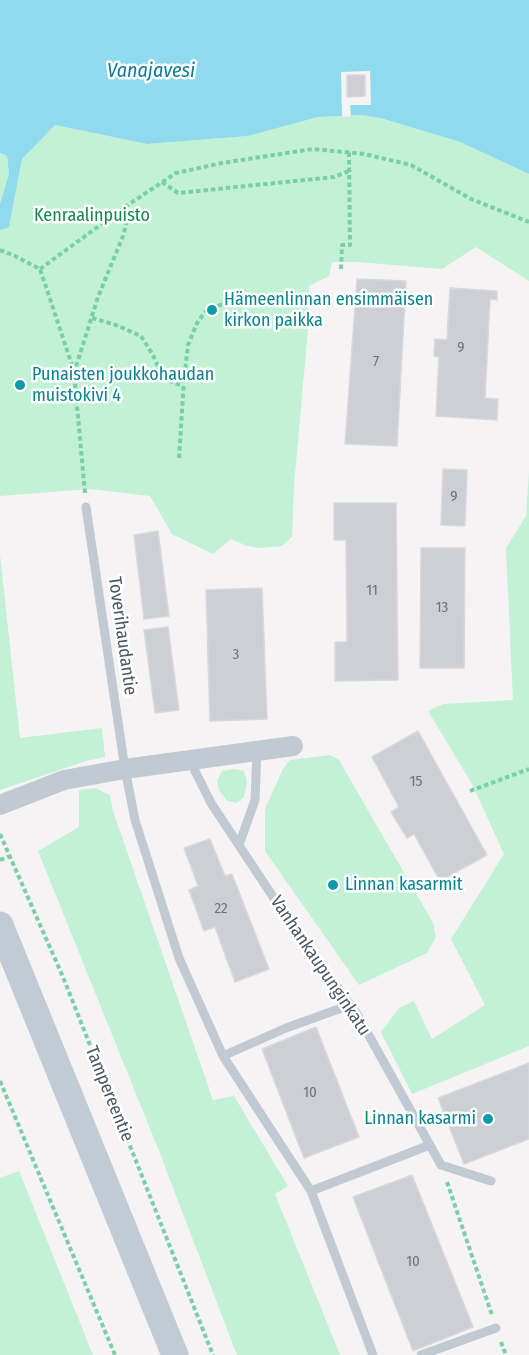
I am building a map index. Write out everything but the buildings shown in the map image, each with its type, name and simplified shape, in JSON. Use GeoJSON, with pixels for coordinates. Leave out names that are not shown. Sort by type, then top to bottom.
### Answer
{"type":"FeatureCollection","features":[{"type":"Feature","properties":{"kind":"main road","name":"Tampereentie"},"geometry":{"type":"LineString","coordinates":[[0,925],[175,1355]]}},
{"type":"Feature","properties":{"kind":"street"},"geometry":{"type":"LineString","coordinates":[[0,805],[64,780],[125,769],[292,746]]}},
{"type":"Feature","properties":{"kind":"lane","name":"Toverihaudantie"},"geometry":{"type":"LineString","coordinates":[[86,507],[125,769],[135,820],[179,957],[223,1056],[311,1191],[373,1355]]}},
{"type":"Feature","properties":{"kind":"lane"},"geometry":{"type":"LineString","coordinates":[[239,845],[255,800],[257,751]]}},
{"type":"Feature","properties":{"kind":"lane","name":"Vanhankaupunginkatu"},"geometry":{"type":"LineString","coordinates":[[190,760],[211,803],[295,930],[357,1014],[441,1165]]}},
{"type":"Feature","properties":{"kind":"lane"},"geometry":{"type":"LineString","coordinates":[[223,1056],[286,1028],[350,1005]]}},
{"type":"Feature","properties":{"kind":"lane"},"geometry":{"type":"LineString","coordinates":[[311,1191],[430,1145]]}},
{"type":"Feature","properties":{"kind":"lane"},"geometry":{"type":"LineString","coordinates":[[441,1165],[491,1181]]}},
{"type":"Feature","properties":{"kind":"lane"},"geometry":{"type":"LineString","coordinates":[[421,1355],[496,1328]]}},
{"type":"Feature","properties":{"kind":"path"},"geometry":{"type":"LineString","coordinates":[[40,269],[176,173],[234,161],[313,149],[364,154],[411,165],[471,200],[529,222]]}},
{"type":"Feature","properties":{"kind":"path"},"geometry":{"type":"LineString","coordinates":[[340,268],[342,245],[350,245],[349,152]]}},
{"type":"Feature","properties":{"kind":"path"},"geometry":{"type":"LineString","coordinates":[[162,182],[178,193],[334,177],[350,171]]}},
{"type":"Feature","properties":{"kind":"path"},"geometry":{"type":"LineString","coordinates":[[74,372],[98,297],[123,236],[127,221],[125,207]]}},
{"type":"Feature","properties":{"kind":"path"},"geometry":{"type":"LineString","coordinates":[[0,250],[40,269],[74,372],[86,507]]}},
{"type":"Feature","properties":{"kind":"path"},"geometry":{"type":"LineString","coordinates":[[179,458],[188,345],[204,312],[220,305],[234,303],[323,302]]}},
{"type":"Feature","properties":{"kind":"path"},"geometry":{"type":"LineString","coordinates":[[92,318],[141,336],[160,370],[172,382],[183,386]]}},
{"type":"Feature","properties":{"kind":"path"},"geometry":{"type":"LineString","coordinates":[[470,791],[529,769]]}},
{"type":"Feature","properties":{"kind":"path","name":"Tampereentie"},"geometry":{"type":"LineString","coordinates":[[0,834],[63,977],[213,1355]]}},
{"type":"Feature","properties":{"kind":"path"},"geometry":{"type":"LineString","coordinates":[[0,860],[10,856]]}},
{"type":"Feature","properties":{"kind":"path"},"geometry":{"type":"LineString","coordinates":[[0,1081],[115,1355]]}},
{"type":"Feature","properties":{"kind":"path"},"geometry":{"type":"LineString","coordinates":[[441,1165],[506,1355]]}},
{"type":"Feature","properties":{"kind":"green space","name":"Kenraalinpuisto"},"geometry":{"type":"Polygon","coordinates":[[[362,115],[384,119],[460,142],[529,174],[529,281],[476,247],[442,269],[332,262],[329,276],[309,286],[309,319],[294,485],[292,537],[282,546],[260,548],[247,546],[231,539],[213,554],[172,534],[150,496],[90,489],[0,496],[0,230],[9,226],[22,159],[55,125],[147,144],[248,136],[318,117],[362,115]]]}},
{"type":"Feature","properties":{"kind":"green space","name":"Kenraalinpuisto"},"geometry":{"type":"Polygon","coordinates":[[[0,153],[7,156],[9,174],[0,204],[0,153]]]}},
{"type":"Feature","properties":{"kind":"green space"},"geometry":{"type":"Polygon","coordinates":[[[529,471],[529,1046],[412,1094],[381,1032],[399,1008],[414,1001],[432,1039],[485,1005],[451,939],[504,854],[472,784],[428,711],[443,704],[513,700],[506,548],[526,516],[529,471]]]}},
{"type":"Feature","properties":{"kind":"green space"},"geometry":{"type":"Polygon","coordinates":[[[0,555],[20,738],[102,728],[105,757],[86,761],[0,790],[0,555]]]}},
{"type":"Feature","properties":{"kind":"green space"},"geometry":{"type":"Polygon","coordinates":[[[330,755],[339,760],[433,923],[436,937],[427,953],[359,985],[265,851],[265,809],[283,769],[290,760],[330,755]]]}},
{"type":"Feature","properties":{"kind":"green space"},"geometry":{"type":"Polygon","coordinates":[[[235,769],[244,771],[247,782],[244,797],[237,803],[227,801],[219,790],[217,781],[222,771],[235,769]]]}},
{"type":"Feature","properties":{"kind":"green space"},"geometry":{"type":"Polygon","coordinates":[[[95,788],[110,795],[113,811],[213,1100],[234,1096],[288,1186],[275,1194],[340,1355],[237,1355],[159,1151],[38,851],[79,827],[79,790],[95,788]]]}},
{"type":"Feature","properties":{"kind":"green space"},"geometry":{"type":"Polygon","coordinates":[[[19,1171],[93,1355],[0,1355],[0,1178],[19,1171]]]}},
{"type":"Feature","properties":{"kind":"water","name":"Vanajavesi"},"geometry":{"type":"Polygon","coordinates":[[[0,0],[529,0],[529,174],[460,142],[384,119],[362,115],[318,117],[248,136],[147,144],[55,125],[22,159],[9,227],[0,230],[0,204],[9,174],[7,156],[0,153],[0,0]]]}},
{"type":"Feature","properties":{"kind":"pier"},"geometry":{"type":"Polygon","coordinates":[[[370,71],[371,105],[350,105],[351,116],[342,117],[341,72],[370,71]]]}},
{"type":"Feature","properties":{"kind":"place","name":"Hämeenlinnan ensimmäisen kirkon paikka"},"geometry":{"type":"Point","coordinates":[212,310]}},
{"type":"Feature","properties":{"kind":"place","name":"Punaisten joukkohaudan muistokivi 4"},"geometry":{"type":"Point","coordinates":[20,385]}},
{"type":"Feature","properties":{"kind":"place","name":"Linnan kasarmit"},"geometry":{"type":"Point","coordinates":[333,885]}},
{"type":"Feature","properties":{"kind":"place","name":"Linnan kasarmi"},"geometry":{"type":"Point","coordinates":[488,1119]}}]}
